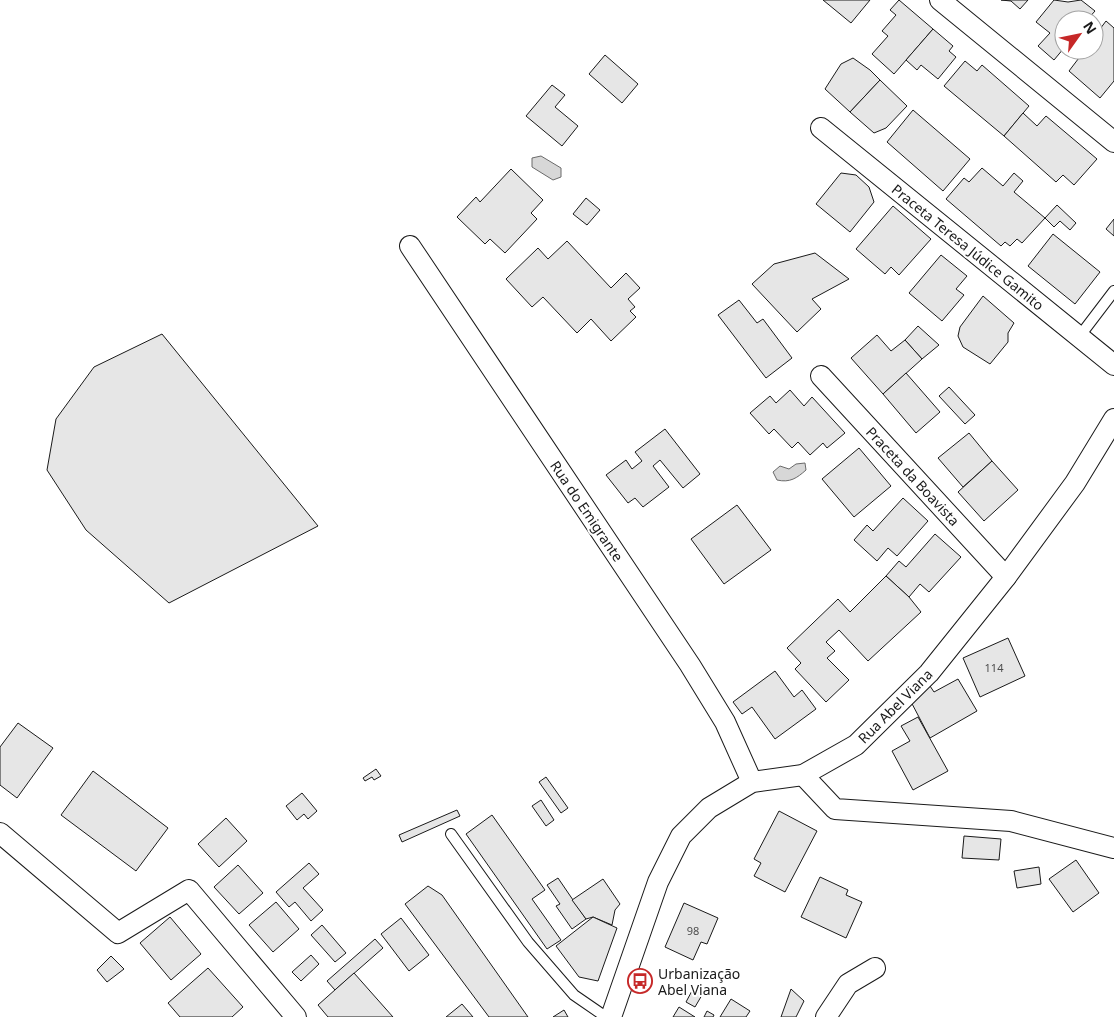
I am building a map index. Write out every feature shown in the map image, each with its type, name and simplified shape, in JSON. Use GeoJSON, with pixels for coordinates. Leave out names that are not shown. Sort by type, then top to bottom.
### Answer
{"type":"FeatureCollection","features":[{"type":"Feature","properties":{"kind":"street"},"geometry":{"type":"LineString","coordinates":[[940,0],[1114,142]]}},
{"type":"Feature","properties":{"kind":"street","name":"Praceta Teresa Júdice Gamito"},"geometry":{"type":"LineString","coordinates":[[821,128],[1114,365]]}},
{"type":"Feature","properties":{"kind":"street","name":"Rua do Emigrante"},"geometry":{"type":"LineString","coordinates":[[410,246],[690,665],[726,722],[752,782]]}},
{"type":"Feature","properties":{"kind":"street","name":"Praceta da Boavista"},"geometry":{"type":"LineString","coordinates":[[821,376],[1006,577]]}},
{"type":"Feature","properties":{"kind":"street","name":"Rua Abel Viana"},"geometry":{"type":"LineString","coordinates":[[611,1017],[658,882],[681,836],[709,808],[752,782],[803,775],[856,746],[929,673],[1006,577],[1075,483],[1114,418]]}},
{"type":"Feature","properties":{"kind":"street"},"geometry":{"type":"LineString","coordinates":[[803,775],[835,809],[1011,820],[1114,848]]}},
{"type":"Feature","properties":{"kind":"street"},"geometry":{"type":"LineString","coordinates":[[0,833],[118,933],[189,890],[296,1017]]}},
{"type":"Feature","properties":{"kind":"street"},"geometry":{"type":"LineString","coordinates":[[826,1017],[848,984],[874,968]]}},
{"type":"Feature","properties":{"kind":"lane"},"geometry":{"type":"LineString","coordinates":[[1079,337],[1114,291]]}},
{"type":"Feature","properties":{"kind":"lane"},"geometry":{"type":"LineString","coordinates":[[451,834],[528,942],[574,995],[606,1017]]}},
{"type":"Feature","properties":{"kind":"shaded area"},"geometry":{"type":"Polygon","coordinates":[[[541,156],[561,168],[561,177],[553,180],[532,167],[532,158],[541,156]]]}},
{"type":"Feature","properties":{"kind":"shaded area"},"geometry":{"type":"Polygon","coordinates":[[[805,463],[806,470],[790,480],[777,480],[773,472],[780,466],[789,469],[796,464],[805,463]]]}},
{"type":"Feature","properties":{"kind":"building"},"geometry":{"type":"Polygon","coordinates":[[[823,0],[870,0],[851,23],[823,0]]]}},
{"type":"Feature","properties":{"kind":"building"},"geometry":{"type":"Polygon","coordinates":[[[899,0],[933,29],[894,74],[872,54],[888,36],[882,31],[896,15],[890,10],[899,0]]]}},
{"type":"Feature","properties":{"kind":"building"},"geometry":{"type":"Polygon","coordinates":[[[1001,0],[1028,0],[1020,9],[1011,1],[1001,0]]]}},
{"type":"Feature","properties":{"kind":"building"},"geometry":{"type":"Polygon","coordinates":[[[1054,0],[1068,2],[1081,0],[1094,10],[1054,10],[1054,60],[1038,46],[1050,33],[1036,22],[1054,0]]]}},
{"type":"Feature","properties":{"kind":"building"},"geometry":{"type":"Polygon","coordinates":[[[1106,21],[1114,28],[1114,81],[1100,98],[1069,71],[1077,60],[1104,60],[1104,24],[1106,21]]]}},
{"type":"Feature","properties":{"kind":"building"},"geometry":{"type":"Polygon","coordinates":[[[933,29],[953,46],[949,51],[956,57],[938,79],[921,65],[917,70],[906,60],[933,29]]]}},
{"type":"Feature","properties":{"kind":"building"},"geometry":{"type":"Polygon","coordinates":[[[605,55],[638,84],[622,103],[589,74],[605,55]]]}},
{"type":"Feature","properties":{"kind":"building"},"geometry":{"type":"Polygon","coordinates":[[[853,58],[880,80],[850,112],[825,89],[841,64],[853,58]]]}},
{"type":"Feature","properties":{"kind":"building"},"geometry":{"type":"Polygon","coordinates":[[[965,61],[977,71],[982,65],[1029,106],[1004,136],[944,86],[965,61]]]}},
{"type":"Feature","properties":{"kind":"building"},"geometry":{"type":"Polygon","coordinates":[[[880,80],[907,106],[886,128],[874,133],[850,112],[880,80]]]}},
{"type":"Feature","properties":{"kind":"building"},"geometry":{"type":"Polygon","coordinates":[[[552,85],[565,95],[555,107],[578,126],[562,146],[526,116],[552,85]]]}},
{"type":"Feature","properties":{"kind":"building"},"geometry":{"type":"Polygon","coordinates":[[[913,110],[970,159],[943,191],[887,142],[913,110]]]}},
{"type":"Feature","properties":{"kind":"building"},"geometry":{"type":"Polygon","coordinates":[[[1023,113],[1037,126],[1046,116],[1097,159],[1074,185],[1063,175],[1056,182],[1004,136],[1023,113]]]}},
{"type":"Feature","properties":{"kind":"building"},"geometry":{"type":"Polygon","coordinates":[[[982,168],[1003,186],[1014,173],[1023,181],[1014,192],[1045,218],[1022,243],[1017,239],[1010,246],[1005,242],[1001,246],[946,199],[964,178],[969,182],[982,168]]]}},
{"type":"Feature","properties":{"kind":"building"},"geometry":{"type":"Polygon","coordinates":[[[511,169],[543,200],[531,213],[537,219],[505,253],[490,239],[485,244],[457,217],[476,197],[480,202],[511,169]]]}},
{"type":"Feature","properties":{"kind":"building"},"geometry":{"type":"Polygon","coordinates":[[[841,173],[856,175],[869,187],[874,202],[850,232],[816,204],[841,173]]]}},
{"type":"Feature","properties":{"kind":"building"},"geometry":{"type":"Polygon","coordinates":[[[586,198],[600,210],[587,225],[573,214],[586,198]]]}},
{"type":"Feature","properties":{"kind":"building"},"geometry":{"type":"Polygon","coordinates":[[[1057,205],[1076,223],[1070,230],[1060,221],[1054,227],[1045,218],[1057,205]]]}},
{"type":"Feature","properties":{"kind":"building"},"geometry":{"type":"Polygon","coordinates":[[[893,206],[931,239],[899,275],[891,267],[885,274],[856,249],[893,206]]]}},
{"type":"Feature","properties":{"kind":"building"},"geometry":{"type":"Polygon","coordinates":[[[1114,219],[1114,236],[1106,229],[1114,219]]]}},
{"type":"Feature","properties":{"kind":"building"},"geometry":{"type":"Polygon","coordinates":[[[1053,234],[1100,272],[1075,304],[1028,266],[1053,234]]]}},
{"type":"Feature","properties":{"kind":"building"},"geometry":{"type":"Polygon","coordinates":[[[567,241],[611,288],[626,273],[640,288],[628,299],[635,307],[630,311],[636,317],[611,341],[591,319],[577,333],[543,297],[532,307],[506,279],[538,248],[548,259],[567,241]]]}},
{"type":"Feature","properties":{"kind":"building"},"geometry":{"type":"Polygon","coordinates":[[[815,253],[849,279],[812,299],[821,309],[797,332],[752,284],[774,264],[815,253]]]}},
{"type":"Feature","properties":{"kind":"building"},"geometry":{"type":"Polygon","coordinates":[[[941,255],[967,276],[956,289],[964,295],[942,321],[909,293],[941,255]]]}},
{"type":"Feature","properties":{"kind":"building"},"geometry":{"type":"Polygon","coordinates":[[[983,296],[1014,323],[1008,333],[1008,342],[990,364],[963,347],[958,336],[960,327],[983,296]]]}},
{"type":"Feature","properties":{"kind":"building"},"geometry":{"type":"Polygon","coordinates":[[[739,300],[757,323],[763,319],[792,358],[766,378],[718,315],[739,300]]]}},
{"type":"Feature","properties":{"kind":"building"},"geometry":{"type":"Polygon","coordinates":[[[918,326],[939,345],[922,359],[905,340],[918,326]]]}},
{"type":"Feature","properties":{"kind":"building"},"geometry":{"type":"Polygon","coordinates":[[[162,334],[318,526],[169,603],[86,530],[47,470],[56,419],[94,367],[162,334]]]}},
{"type":"Feature","properties":{"kind":"building"},"geometry":{"type":"Polygon","coordinates":[[[877,335],[891,351],[905,340],[922,359],[883,394],[851,358],[877,335]]]}},
{"type":"Feature","properties":{"kind":"building"},"geometry":{"type":"Polygon","coordinates":[[[906,373],[940,412],[916,433],[883,394],[906,373]]]}},
{"type":"Feature","properties":{"kind":"building"},"geometry":{"type":"Polygon","coordinates":[[[949,387],[975,415],[965,424],[939,396],[949,387]]]}},
{"type":"Feature","properties":{"kind":"building"},"geometry":{"type":"Polygon","coordinates":[[[790,390],[804,406],[812,397],[845,433],[827,448],[823,443],[810,455],[798,442],[792,448],[774,429],[769,434],[750,413],[770,396],[776,403],[790,390]]]}},
{"type":"Feature","properties":{"kind":"building"},"geometry":{"type":"Polygon","coordinates":[[[665,429],[700,474],[683,488],[660,460],[653,466],[669,487],[643,507],[635,498],[628,503],[606,475],[626,460],[632,469],[642,461],[635,452],[665,429]]]}},
{"type":"Feature","properties":{"kind":"building"},"geometry":{"type":"Polygon","coordinates":[[[969,433],[992,461],[963,487],[938,458],[969,433]]]}},
{"type":"Feature","properties":{"kind":"building"},"geometry":{"type":"Polygon","coordinates":[[[859,448],[891,486],[854,517],[822,479],[859,448]]]}},
{"type":"Feature","properties":{"kind":"building"},"geometry":{"type":"Polygon","coordinates":[[[992,461],[1018,490],[984,521],[958,492],[992,461]]]}},
{"type":"Feature","properties":{"kind":"building"},"geometry":{"type":"Polygon","coordinates":[[[903,498],[928,521],[897,556],[888,548],[877,561],[854,540],[867,525],[873,531],[903,498]]]}},
{"type":"Feature","properties":{"kind":"building"},"geometry":{"type":"Polygon","coordinates":[[[737,505],[771,550],[724,584],[691,539],[737,505]]]}},
{"type":"Feature","properties":{"kind":"building"},"geometry":{"type":"Polygon","coordinates":[[[935,534],[961,557],[929,592],[920,584],[909,597],[886,576],[899,561],[906,567],[935,534]]]}},
{"type":"Feature","properties":{"kind":"building"},"geometry":{"type":"Polygon","coordinates":[[[886,576],[909,597],[921,612],[868,661],[839,630],[826,642],[835,651],[827,658],[849,680],[826,702],[795,669],[801,663],[787,648],[838,599],[850,612],[886,576]]]}},
{"type":"Feature","properties":{"kind":"building"},"geometry":{"type":"Polygon","coordinates":[[[1008,638],[1025,676],[980,697],[963,658],[1008,638]]]}},
{"type":"Feature","properties":{"kind":"building"},"geometry":{"type":"Polygon","coordinates":[[[775,671],[794,697],[802,690],[816,709],[775,739],[752,707],[742,714],[733,702],[775,671]]]}},
{"type":"Feature","properties":{"kind":"building"},"geometry":{"type":"Polygon","coordinates":[[[958,679],[977,711],[930,738],[909,698],[930,686],[934,692],[958,679]]]}},
{"type":"Feature","properties":{"kind":"building"},"geometry":{"type":"Polygon","coordinates":[[[918,717],[948,771],[913,790],[892,751],[910,741],[901,726],[918,717]]]}},
{"type":"Feature","properties":{"kind":"building"},"geometry":{"type":"Polygon","coordinates":[[[18,723],[53,748],[17,798],[0,785],[0,747],[18,723]]]}},
{"type":"Feature","properties":{"kind":"building"},"geometry":{"type":"Polygon","coordinates":[[[376,769],[381,776],[374,780],[372,777],[365,781],[363,778],[376,769]]]}},
{"type":"Feature","properties":{"kind":"building"},"geometry":{"type":"Polygon","coordinates":[[[93,771],[168,828],[136,871],[61,815],[93,771]]]}},
{"type":"Feature","properties":{"kind":"building"},"geometry":{"type":"Polygon","coordinates":[[[546,777],[568,808],[561,813],[539,782],[546,777]]]}},
{"type":"Feature","properties":{"kind":"building"},"geometry":{"type":"Polygon","coordinates":[[[302,793],[317,811],[308,819],[304,814],[297,820],[286,806],[302,793]]]}},
{"type":"Feature","properties":{"kind":"building"},"geometry":{"type":"Polygon","coordinates":[[[541,800],[554,820],[546,826],[532,806],[541,800]]]}},
{"type":"Feature","properties":{"kind":"building"},"geometry":{"type":"Polygon","coordinates":[[[457,810],[460,816],[402,842],[399,835],[457,810]]]}},
{"type":"Feature","properties":{"kind":"building"},"geometry":{"type":"Polygon","coordinates":[[[779,811],[817,831],[785,892],[754,876],[761,863],[754,859],[779,811]]]}},
{"type":"Feature","properties":{"kind":"building"},"geometry":{"type":"Polygon","coordinates":[[[492,815],[545,890],[532,899],[561,940],[547,949],[466,834],[492,815]]]}},
{"type":"Feature","properties":{"kind":"building"},"geometry":{"type":"Polygon","coordinates":[[[226,818],[247,841],[219,867],[198,844],[226,818]]]}},
{"type":"Feature","properties":{"kind":"building"},"geometry":{"type":"Polygon","coordinates":[[[964,836],[1001,839],[999,860],[962,858],[964,836]]]}},
{"type":"Feature","properties":{"kind":"building"},"geometry":{"type":"Polygon","coordinates":[[[1076,860],[1099,893],[1073,912],[1049,879],[1076,860]]]}},
{"type":"Feature","properties":{"kind":"building"},"geometry":{"type":"Polygon","coordinates":[[[309,863],[319,874],[303,888],[323,910],[311,921],[295,902],[289,907],[276,892],[309,863]]]}},
{"type":"Feature","properties":{"kind":"building"},"geometry":{"type":"Polygon","coordinates":[[[238,865],[263,893],[239,914],[214,887],[238,865]]]}},
{"type":"Feature","properties":{"kind":"building"},"geometry":{"type":"Polygon","coordinates":[[[1039,867],[1041,884],[1017,888],[1014,871],[1039,867]]]}},
{"type":"Feature","properties":{"kind":"building"},"geometry":{"type":"Polygon","coordinates":[[[820,877],[848,890],[846,895],[862,902],[846,938],[801,917],[820,877]]]}},
{"type":"Feature","properties":{"kind":"building"},"geometry":{"type":"Polygon","coordinates":[[[558,878],[586,919],[572,929],[556,906],[560,904],[547,885],[558,878]]]}},
{"type":"Feature","properties":{"kind":"building"},"geometry":{"type":"Polygon","coordinates":[[[603,879],[620,904],[615,910],[612,925],[593,917],[586,919],[572,900],[603,879]]]}},
{"type":"Feature","properties":{"kind":"building"},"geometry":{"type":"Polygon","coordinates":[[[428,886],[442,895],[528,1017],[489,1017],[405,904],[428,886]]]}},
{"type":"Feature","properties":{"kind":"building"},"geometry":{"type":"Polygon","coordinates":[[[276,902],[299,929],[273,952],[249,925],[276,902]]]}},
{"type":"Feature","properties":{"kind":"building"},"geometry":{"type":"Polygon","coordinates":[[[684,903],[718,918],[707,944],[701,942],[693,960],[665,947],[684,903]]]}},
{"type":"Feature","properties":{"kind":"building"},"geometry":{"type":"Polygon","coordinates":[[[170,917],[201,954],[171,980],[140,943],[170,917]]]}},
{"type":"Feature","properties":{"kind":"building"},"geometry":{"type":"Polygon","coordinates":[[[593,917],[617,928],[598,981],[579,977],[556,946],[593,917]]]}},
{"type":"Feature","properties":{"kind":"building"},"geometry":{"type":"Polygon","coordinates":[[[401,918],[429,955],[409,971],[381,934],[401,918]]]}},
{"type":"Feature","properties":{"kind":"building"},"geometry":{"type":"Polygon","coordinates":[[[322,925],[346,953],[335,962],[311,935],[322,925]]]}},
{"type":"Feature","properties":{"kind":"building"},"geometry":{"type":"Polygon","coordinates":[[[375,939],[383,948],[335,990],[327,981],[375,939]]]}},
{"type":"Feature","properties":{"kind":"building"},"geometry":{"type":"Polygon","coordinates":[[[311,955],[319,964],[301,981],[292,972],[311,955]]]}},
{"type":"Feature","properties":{"kind":"building"},"geometry":{"type":"Polygon","coordinates":[[[111,956],[124,969],[107,982],[97,970],[111,956]]]}},
{"type":"Feature","properties":{"kind":"building"},"geometry":{"type":"Polygon","coordinates":[[[208,968],[243,1007],[232,1017],[180,1017],[168,1003],[208,968]]]}},
{"type":"Feature","properties":{"kind":"building"},"geometry":{"type":"Polygon","coordinates":[[[354,973],[393,1017],[328,1017],[318,1005],[354,973]]]}},
{"type":"Feature","properties":{"kind":"building"},"geometry":{"type":"Polygon","coordinates":[[[693,989],[702,995],[695,1007],[686,1002],[693,989]]]}},
{"type":"Feature","properties":{"kind":"building"},"geometry":{"type":"Polygon","coordinates":[[[791,989],[804,1001],[796,1017],[781,1017],[791,989]]]}},
{"type":"Feature","properties":{"kind":"building"},"geometry":{"type":"Polygon","coordinates":[[[731,999],[750,1011],[746,1017],[720,1017],[731,999]]]}},
{"type":"Feature","properties":{"kind":"building"},"geometry":{"type":"Polygon","coordinates":[[[462,1004],[473,1017],[446,1017],[462,1004]]]}},
{"type":"Feature","properties":{"kind":"building"},"geometry":{"type":"Polygon","coordinates":[[[679,1007],[695,1017],[673,1017],[679,1007]]]}},
{"type":"Feature","properties":{"kind":"building"},"geometry":{"type":"Polygon","coordinates":[[[564,1010],[568,1017],[553,1017],[564,1010]]]}},
{"type":"Feature","properties":{"kind":"building"},"geometry":{"type":"Polygon","coordinates":[[[707,1011],[714,1015],[713,1017],[704,1017],[707,1011]]]}},
{"type":"Feature","properties":{"kind":"place","name":"Urbanização Abel Viana"},"geometry":{"type":"Point","coordinates":[640,981]}}]}
